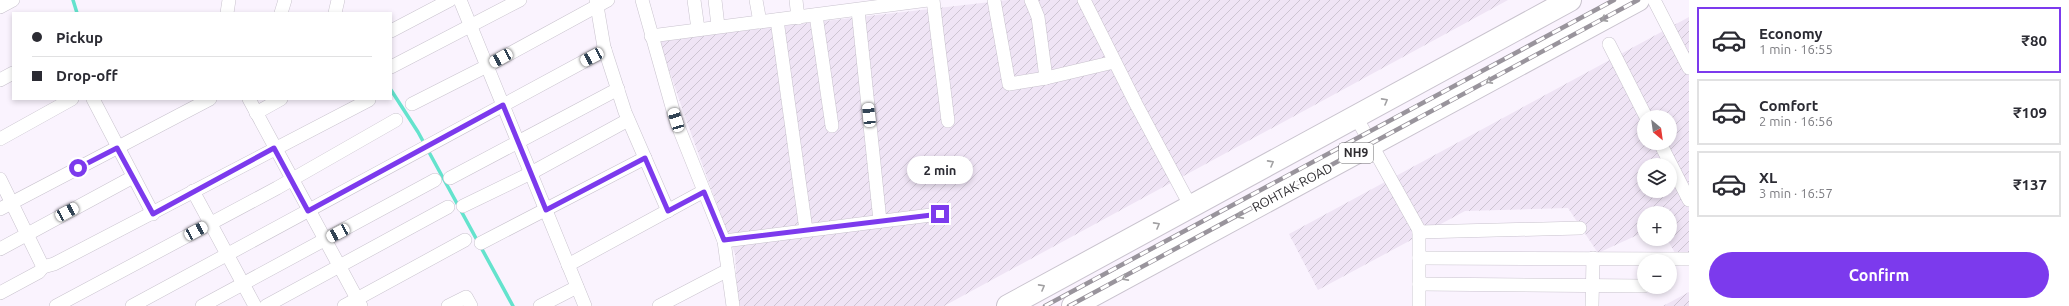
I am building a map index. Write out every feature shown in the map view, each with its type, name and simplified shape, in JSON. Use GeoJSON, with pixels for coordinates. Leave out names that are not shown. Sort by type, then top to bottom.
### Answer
{"type":"FeatureCollection","features":[{"type":"Feature","properties":{"kind":"highway","name":"NH9"},"geometry":{"type":"LineString","coordinates":[[1008,306],[1570,0]]}},
{"type":"Feature","properties":{"kind":"highway","name":"ROHTAK ROAD"},"geometry":{"type":"LineString","coordinates":[[1073,306],[1638,0]]}},
{"type":"Feature","properties":{"kind":"street"},"geometry":{"type":"LineString","coordinates":[[0,7],[12,0]]}},
{"type":"Feature","properties":{"kind":"street"},"geometry":{"type":"LineString","coordinates":[[227,12],[230,0]]}},
{"type":"Feature","properties":{"kind":"street"},"geometry":{"type":"LineString","coordinates":[[281,12],[284,0]]}},
{"type":"Feature","properties":{"kind":"street"},"geometry":{"type":"LineString","coordinates":[[335,12],[338,0]]}},
{"type":"Feature","properties":{"kind":"street"},"geometry":{"type":"LineString","coordinates":[[392,30],[450,0]]}},
{"type":"Feature","properties":{"kind":"street"},"geometry":{"type":"LineString","coordinates":[[460,0],[585,306]]}},
{"type":"Feature","properties":{"kind":"street"},"geometry":{"type":"LineString","coordinates":[[392,66],[520,0]]}},
{"type":"Feature","properties":{"kind":"street"},"geometry":{"type":"LineString","coordinates":[[642,0],[676,120],[724,240],[733,306]]}},
{"type":"Feature","properties":{"kind":"street"},"geometry":{"type":"LineString","coordinates":[[694,0],[698,29]]}},
{"type":"Feature","properties":{"kind":"street"},"geometry":{"type":"LineString","coordinates":[[714,0],[718,26]]}},
{"type":"Feature","properties":{"kind":"street"},"geometry":{"type":"LineString","coordinates":[[756,0],[760,22]]}},
{"type":"Feature","properties":{"kind":"street"},"geometry":{"type":"LineString","coordinates":[[796,0],[798,18]]}},
{"type":"Feature","properties":{"kind":"street"},"geometry":{"type":"LineString","coordinates":[[651,36],[718,26],[798,18],[928,0]]}},
{"type":"Feature","properties":{"kind":"street"},"geometry":{"type":"LineString","coordinates":[[933,0],[948,120]]}},
{"type":"Feature","properties":{"kind":"street"},"geometry":{"type":"LineString","coordinates":[[994,0],[997,9],[1008,83],[1010,84],[1046,78],[1114,62]]}},
{"type":"Feature","properties":{"kind":"street"},"geometry":{"type":"LineString","coordinates":[[1031,0],[1038,17],[1046,78]]}},
{"type":"Feature","properties":{"kind":"street"},"geometry":{"type":"LineString","coordinates":[[1084,0],[1114,62],[1191,206]]}},
{"type":"Feature","properties":{"kind":"street"},"geometry":{"type":"LineString","coordinates":[[1654,0],[1689,68]]}},
{"type":"Feature","properties":{"kind":"street"},"geometry":{"type":"LineString","coordinates":[[412,104],[487,66],[600,2],[605,50],[618,90],[628,120],[668,211]]}},
{"type":"Feature","properties":{"kind":"street"},"geometry":{"type":"LineString","coordinates":[[858,10],[880,221]]}},
{"type":"Feature","properties":{"kind":"street"},"geometry":{"type":"LineString","coordinates":[[816,15],[832,126]]}},
{"type":"Feature","properties":{"kind":"street"},"geometry":{"type":"LineString","coordinates":[[777,20],[806,230]]}},
{"type":"Feature","properties":{"kind":"street"},"geometry":{"type":"LineString","coordinates":[[1609,44],[1642,110]]}},
{"type":"Feature","properties":{"kind":"street"},"geometry":{"type":"LineString","coordinates":[[132,306],[432,142],[605,50]]}},
{"type":"Feature","properties":{"kind":"street"},"geometry":{"type":"LineString","coordinates":[[0,80],[12,74]]}},
{"type":"Feature","properties":{"kind":"street"},"geometry":{"type":"LineString","coordinates":[[450,178],[618,90]]}},
{"type":"Feature","properties":{"kind":"street"},"geometry":{"type":"LineString","coordinates":[[0,139],[70,100]]}},
{"type":"Feature","properties":{"kind":"street"},"geometry":{"type":"LineString","coordinates":[[96,100],[117,148],[153,214]]}},
{"type":"Feature","properties":{"kind":"street"},"geometry":{"type":"LineString","coordinates":[[0,209],[208,100]]}},
{"type":"Feature","properties":{"kind":"street"},"geometry":{"type":"LineString","coordinates":[[250,100],[308,211],[359,302]]}},
{"type":"Feature","properties":{"kind":"street"},"geometry":{"type":"LineString","coordinates":[[256,113],[279,100]]}},
{"type":"Feature","properties":{"kind":"street"},"geometry":{"type":"LineString","coordinates":[[0,294],[39,272],[43,267],[54,264],[153,214],[274,148],[369,100]]}},
{"type":"Feature","properties":{"kind":"street"},"geometry":{"type":"LineString","coordinates":[[1356,117],[1419,232],[1419,306]]}},
{"type":"Feature","properties":{"kind":"street"},"geometry":{"type":"LineString","coordinates":[[56,306],[210,224],[396,120]]}},
{"type":"Feature","properties":{"kind":"street"},"geometry":{"type":"LineString","coordinates":[[463,206],[531,173],[628,120]]}},
{"type":"Feature","properties":{"kind":"street"},"geometry":{"type":"LineString","coordinates":[[1664,150],[1689,200]]}},
{"type":"Feature","properties":{"kind":"street"},"geometry":{"type":"LineString","coordinates":[[481,243],[645,158]]}},
{"type":"Feature","properties":{"kind":"street"},"geometry":{"type":"LineString","coordinates":[[0,249],[133,177]]}},
{"type":"Feature","properties":{"kind":"street"},"geometry":{"type":"LineString","coordinates":[[0,179],[43,267]]}},
{"type":"Feature","properties":{"kind":"street"},"geometry":{"type":"LineString","coordinates":[[202,306],[435,180]]}},
{"type":"Feature","properties":{"kind":"street"},"geometry":{"type":"LineString","coordinates":[[193,191],[255,306]]}},
{"type":"Feature","properties":{"kind":"street"},"geometry":{"type":"LineString","coordinates":[[568,265],[704,192]]}},
{"type":"Feature","properties":{"kind":"street"},"geometry":{"type":"LineString","coordinates":[[266,306],[448,207]]}},
{"type":"Feature","properties":{"kind":"street"},"geometry":{"type":"LineString","coordinates":[[724,240],[940,214]]}},
{"type":"Feature","properties":{"kind":"street"},"geometry":{"type":"LineString","coordinates":[[1419,232],[1580,228]]}},
{"type":"Feature","properties":{"kind":"street"},"geometry":{"type":"LineString","coordinates":[[344,306],[359,302],[465,240]]}},
{"type":"Feature","properties":{"kind":"street"},"geometry":{"type":"LineString","coordinates":[[1419,258],[1689,259]]}},
{"type":"Feature","properties":{"kind":"street"},"geometry":{"type":"LineString","coordinates":[[1592,306],[1593,258]]}},
{"type":"Feature","properties":{"kind":"street"},"geometry":{"type":"LineString","coordinates":[[659,306],[728,270]]}},
{"type":"Feature","properties":{"kind":"street"},"geometry":{"type":"LineString","coordinates":[[1419,284],[1637,286]]}},
{"type":"Feature","properties":{"kind":"street"},"geometry":{"type":"LineString","coordinates":[[540,306],[577,287]]}},
{"type":"Feature","properties":{"kind":"street"},"geometry":{"type":"LineString","coordinates":[[448,306],[466,297],[471,306]]}},
{"type":"Feature","properties":{"kind":"shaded area"},"geometry":{"type":"Polygon","coordinates":[[[1008,0],[1508,0],[944,306],[738,306],[735,254],[684,114],[659,40],[1008,0]]]}},
{"type":"Feature","properties":{"kind":"shaded area"},"geometry":{"type":"Polygon","coordinates":[[[1689,17],[1689,255],[1675,253],[1671,246],[1677,246],[1677,206],[1637,206],[1637,235],[1598,253],[1568,208],[1465,211],[1318,290],[1289,234],[1689,17]]]}},
{"type":"Feature","properties":{"kind":"shaded area"},"geometry":{"type":"Polygon","coordinates":[[[1689,292],[1689,306],[1663,306],[1689,292]]]}},
{"type":"Feature","properties":{"kind":"waterway"},"geometry":{"type":"LineString","coordinates":[[73,0],[77,12]]}},
{"type":"Feature","properties":{"kind":"waterway"},"geometry":{"type":"LineString","coordinates":[[392,92],[418,132],[513,306]]}},
{"type":"Feature","properties":{"kind":"railway"},"geometry":{"type":"LineString","coordinates":[[1045,306],[1614,0]]}},
{"type":"Feature","properties":{"kind":"railway"},"geometry":{"type":"LineString","coordinates":[[1069,306],[1638,0]]}},
{"type":"Feature","properties":{"kind":"route"},"geometry":{"type":"LineString","coordinates":[[78,168],[117,148],[153,214],[274,148],[308,211],[432,142],[503,105],[546,210],[645,158],[668,211],[704,192],[724,240],[940,214]]}}]}
